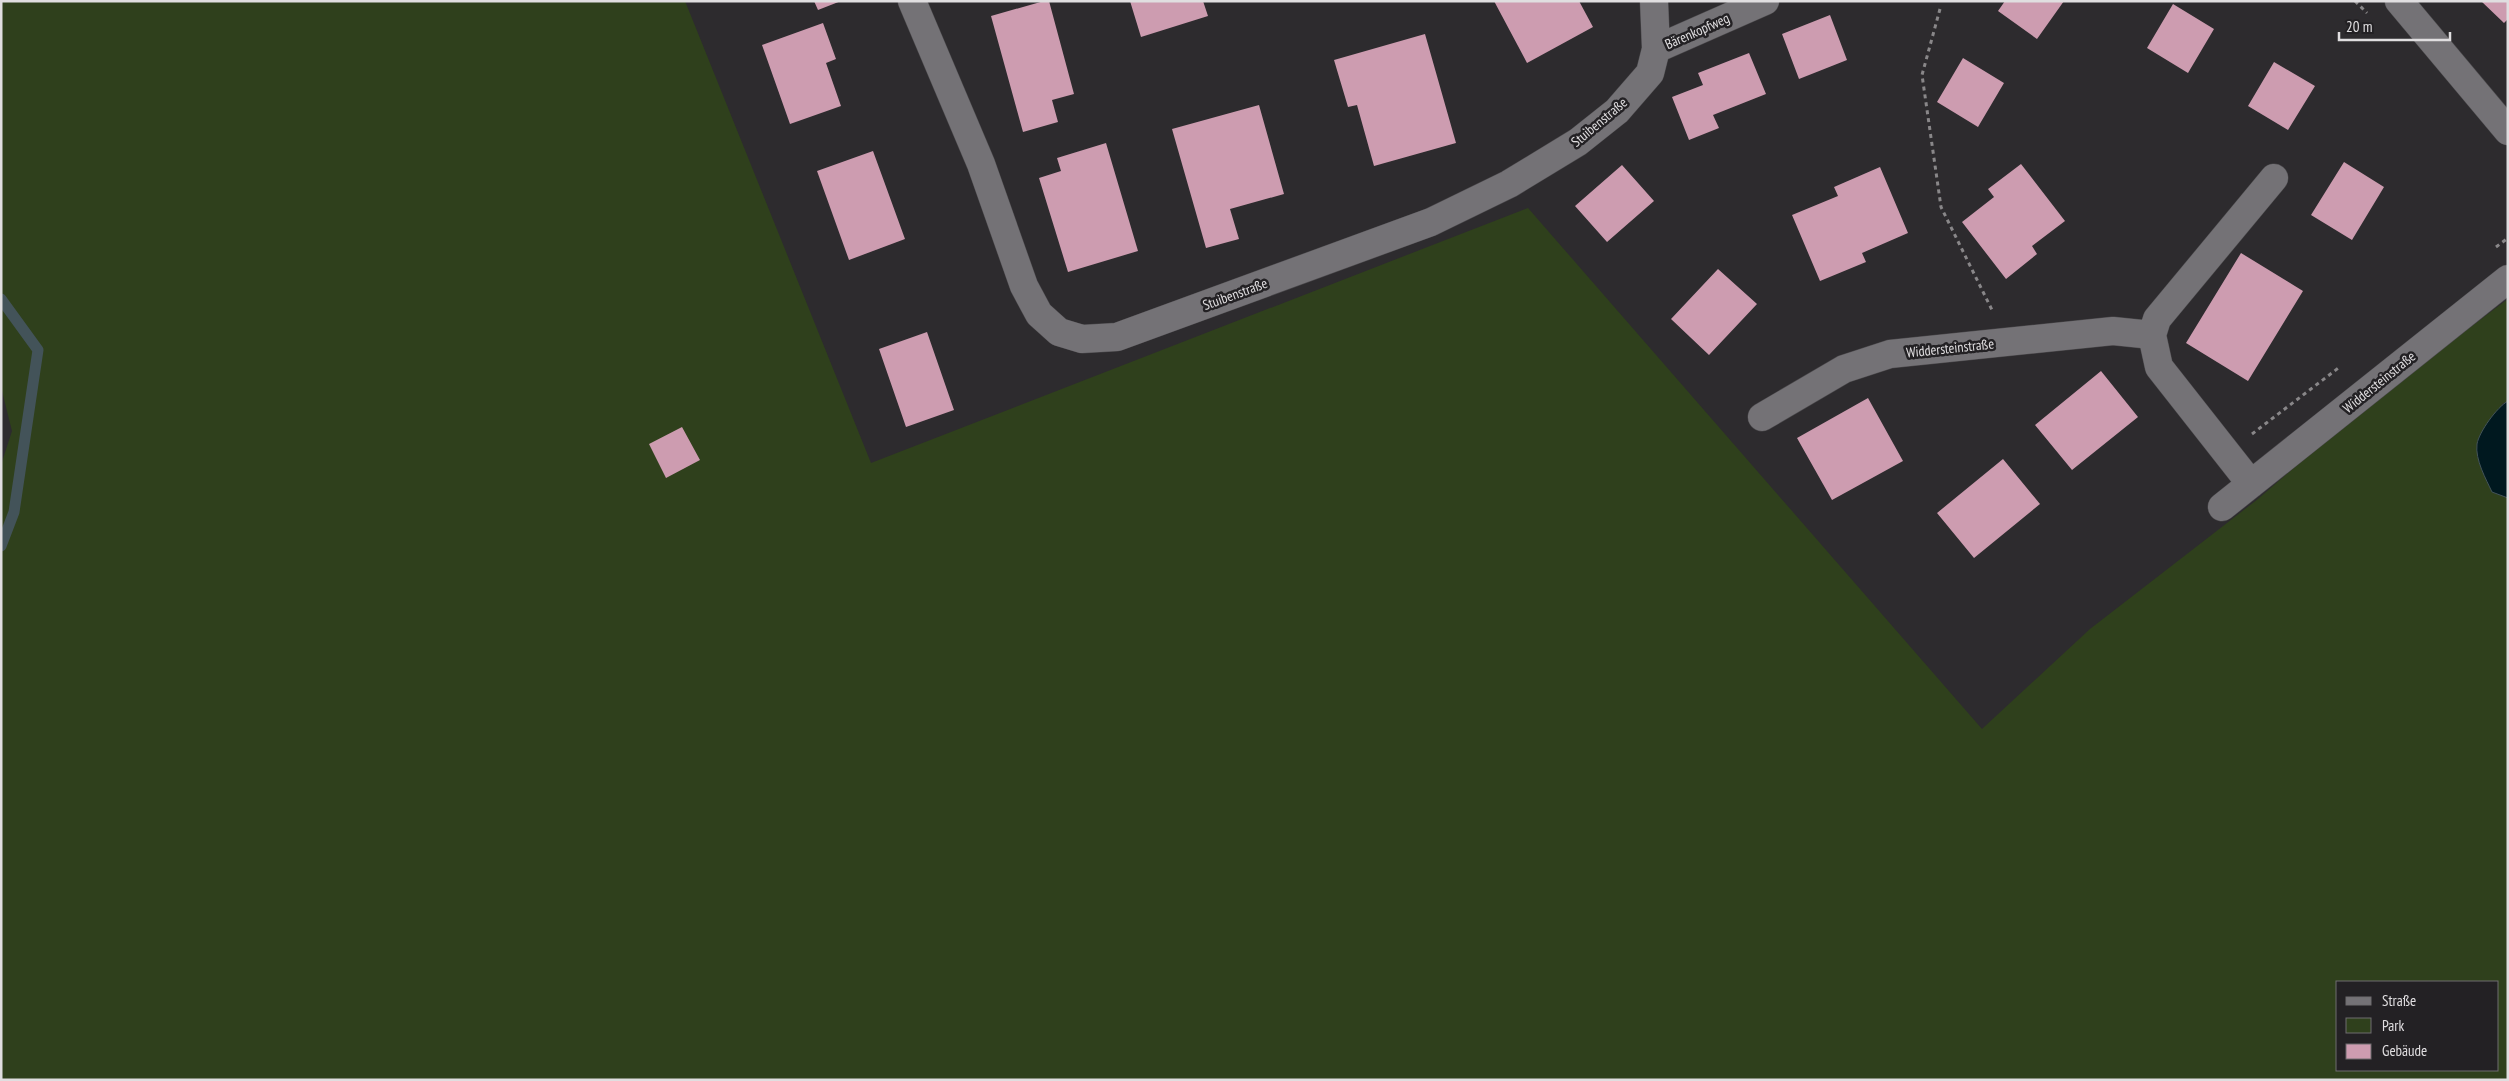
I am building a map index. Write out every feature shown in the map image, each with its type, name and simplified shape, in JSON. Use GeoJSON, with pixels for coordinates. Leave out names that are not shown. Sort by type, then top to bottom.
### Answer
{"type":"FeatureCollection","features":[{"type":"Feature","properties":{"kind":"street","name":"Stuibenstraße"},"geometry":{"type":"LineString","coordinates":[[912,1],[981,164],[1024,286],[1039,314],[1059,332],[1082,339],[1117,338],[1431,222],[1509,184],[1578,142],[1616,111],[1650,73],[1656,49],[1654,1]]}},
{"type":"Feature","properties":{"kind":"street","name":"Bärenkopfweg"},"geometry":{"type":"LineString","coordinates":[[1656,49],[1765,1]]}},
{"type":"Feature","properties":{"kind":"street"},"geometry":{"type":"LineString","coordinates":[[2399,1],[2508,130]]}},
{"type":"Feature","properties":{"kind":"street"},"geometry":{"type":"LineString","coordinates":[[2251,484],[2159,367],[2152,335],[2156,319],[2274,178]]}},
{"type":"Feature","properties":{"kind":"street","name":"Widdersteinstraße"},"geometry":{"type":"LineString","coordinates":[[2222,507],[2508,279]]}},
{"type":"Feature","properties":{"kind":"street","name":"Widdersteinstraße"},"geometry":{"type":"LineString","coordinates":[[1762,417],[1844,369],[1890,354],[2113,331],[2152,335]]}},
{"type":"Feature","properties":{"kind":"path"},"geometry":{"type":"LineString","coordinates":[[1940,9],[1922,75],[1941,207],[2008,342]]}},
{"type":"Feature","properties":{"kind":"green space"},"geometry":{"type":"Polygon","coordinates":[[[1,1],[685,1],[871,463],[1528,208],[1982,729],[2090,629],[2258,499],[2366,405],[2508,299],[2508,401],[2502,404],[2492,492],[2508,498],[2508,1080],[1,1080],[1,465],[12,431],[1,387],[1,1]]]}},
{"type":"Feature","properties":{"kind":"water"},"geometry":{"type":"Polygon","coordinates":[[[2508,401],[2508,498],[2492,492],[2482,469],[2477,444],[2478,439],[2494,414],[2508,401]]]}},
{"type":"Feature","properties":{"kind":"building"},"geometry":{"type":"Polygon","coordinates":[[[814,1],[841,1],[818,10],[814,1]]]}},
{"type":"Feature","properties":{"kind":"building"},"geometry":{"type":"Polygon","coordinates":[[[1049,1],[1074,94],[1052,100],[1058,122],[1023,132],[991,16],[1049,1]]]}},
{"type":"Feature","properties":{"kind":"building"},"geometry":{"type":"Polygon","coordinates":[[[1130,1],[1203,1],[1208,16],[1141,37],[1130,1]]]}},
{"type":"Feature","properties":{"kind":"building"},"geometry":{"type":"Polygon","coordinates":[[[1494,1],[1579,1],[1593,27],[1527,63],[1494,1]]]}},
{"type":"Feature","properties":{"kind":"building"},"geometry":{"type":"Polygon","coordinates":[[[2005,1],[2064,1],[2037,39],[1998,11],[2005,1]]]}},
{"type":"Feature","properties":{"kind":"building"},"geometry":{"type":"Polygon","coordinates":[[[2481,1],[2508,1],[2508,19],[2504,23],[2481,1]]]}},
{"type":"Feature","properties":{"kind":"building"},"geometry":{"type":"Polygon","coordinates":[[[2173,4],[2214,29],[2188,73],[2147,48],[2173,4]]]}},
{"type":"Feature","properties":{"kind":"building"},"geometry":{"type":"Polygon","coordinates":[[[1830,15],[1847,60],[1799,79],[1782,34],[1830,15]]]}},
{"type":"Feature","properties":{"kind":"building"},"geometry":{"type":"Polygon","coordinates":[[[823,23],[836,59],[826,63],[841,106],[790,124],[762,45],[823,23]]]}},
{"type":"Feature","properties":{"kind":"building"},"geometry":{"type":"Polygon","coordinates":[[[1425,34],[1456,143],[1374,166],[1357,105],[1348,107],[1334,60],[1425,34]]]}},
{"type":"Feature","properties":{"kind":"building"},"geometry":{"type":"Polygon","coordinates":[[[1749,53],[1766,94],[1713,115],[1719,128],[1689,140],[1672,97],[1703,85],[1698,73],[1749,53]]]}},
{"type":"Feature","properties":{"kind":"building"},"geometry":{"type":"Polygon","coordinates":[[[1963,58],[2004,83],[1978,127],[1937,102],[1963,58]]]}},
{"type":"Feature","properties":{"kind":"building"},"geometry":{"type":"Polygon","coordinates":[[[2274,62],[2315,86],[2288,130],[2248,106],[2274,62]]]}},
{"type":"Feature","properties":{"kind":"building"},"geometry":{"type":"Polygon","coordinates":[[[1259,105],[1284,194],[1230,209],[1239,239],[1206,248],[1172,129],[1259,105]]]}},
{"type":"Feature","properties":{"kind":"building"},"geometry":{"type":"Polygon","coordinates":[[[1106,143],[1138,251],[1068,272],[1039,178],[1061,171],[1057,158],[1106,143]]]}},
{"type":"Feature","properties":{"kind":"building"},"geometry":{"type":"Polygon","coordinates":[[[873,151],[905,239],[849,260],[817,171],[873,151]]]}},
{"type":"Feature","properties":{"kind":"building"},"geometry":{"type":"Polygon","coordinates":[[[2344,162],[2384,187],[2352,240],[2311,215],[2344,162]]]}},
{"type":"Feature","properties":{"kind":"building"},"geometry":{"type":"Polygon","coordinates":[[[2021,164],[2065,221],[2032,246],[2037,254],[2006,279],[1962,222],[1994,197],[1988,189],[2021,164]]]}},
{"type":"Feature","properties":{"kind":"building"},"geometry":{"type":"Polygon","coordinates":[[[1622,165],[1654,201],[1607,242],[1575,206],[1622,165]]]}},
{"type":"Feature","properties":{"kind":"building"},"geometry":{"type":"Polygon","coordinates":[[[1880,167],[1908,233],[1862,253],[1866,262],[1820,281],[1792,215],[1838,196],[1834,187],[1880,167]]]}},
{"type":"Feature","properties":{"kind":"building"},"geometry":{"type":"Polygon","coordinates":[[[2241,253],[2303,291],[2248,381],[2186,343],[2241,253]]]}},
{"type":"Feature","properties":{"kind":"building"},"geometry":{"type":"Polygon","coordinates":[[[1718,269],[1757,304],[1709,355],[1671,319],[1718,269]]]}},
{"type":"Feature","properties":{"kind":"building"},"geometry":{"type":"Polygon","coordinates":[[[927,332],[954,410],[906,427],[879,349],[927,332]]]}},
{"type":"Feature","properties":{"kind":"building"},"geometry":{"type":"Polygon","coordinates":[[[2101,371],[2138,417],[2072,470],[2035,425],[2101,371]]]}},
{"type":"Feature","properties":{"kind":"building"},"geometry":{"type":"Polygon","coordinates":[[[1868,398],[1903,461],[1832,500],[1797,438],[1868,398]]]}},
{"type":"Feature","properties":{"kind":"building"},"geometry":{"type":"Polygon","coordinates":[[[682,427],[700,460],[666,478],[649,444],[682,427]]]}},
{"type":"Feature","properties":{"kind":"building"},"geometry":{"type":"Polygon","coordinates":[[[2003,459],[2040,504],[1974,558],[1937,513],[2003,459]]]}},
{"type":"Feature","properties":{"kind":"waterway"},"geometry":{"type":"LineString","coordinates":[[1,299],[38,350],[14,512],[1,546]]}}]}
